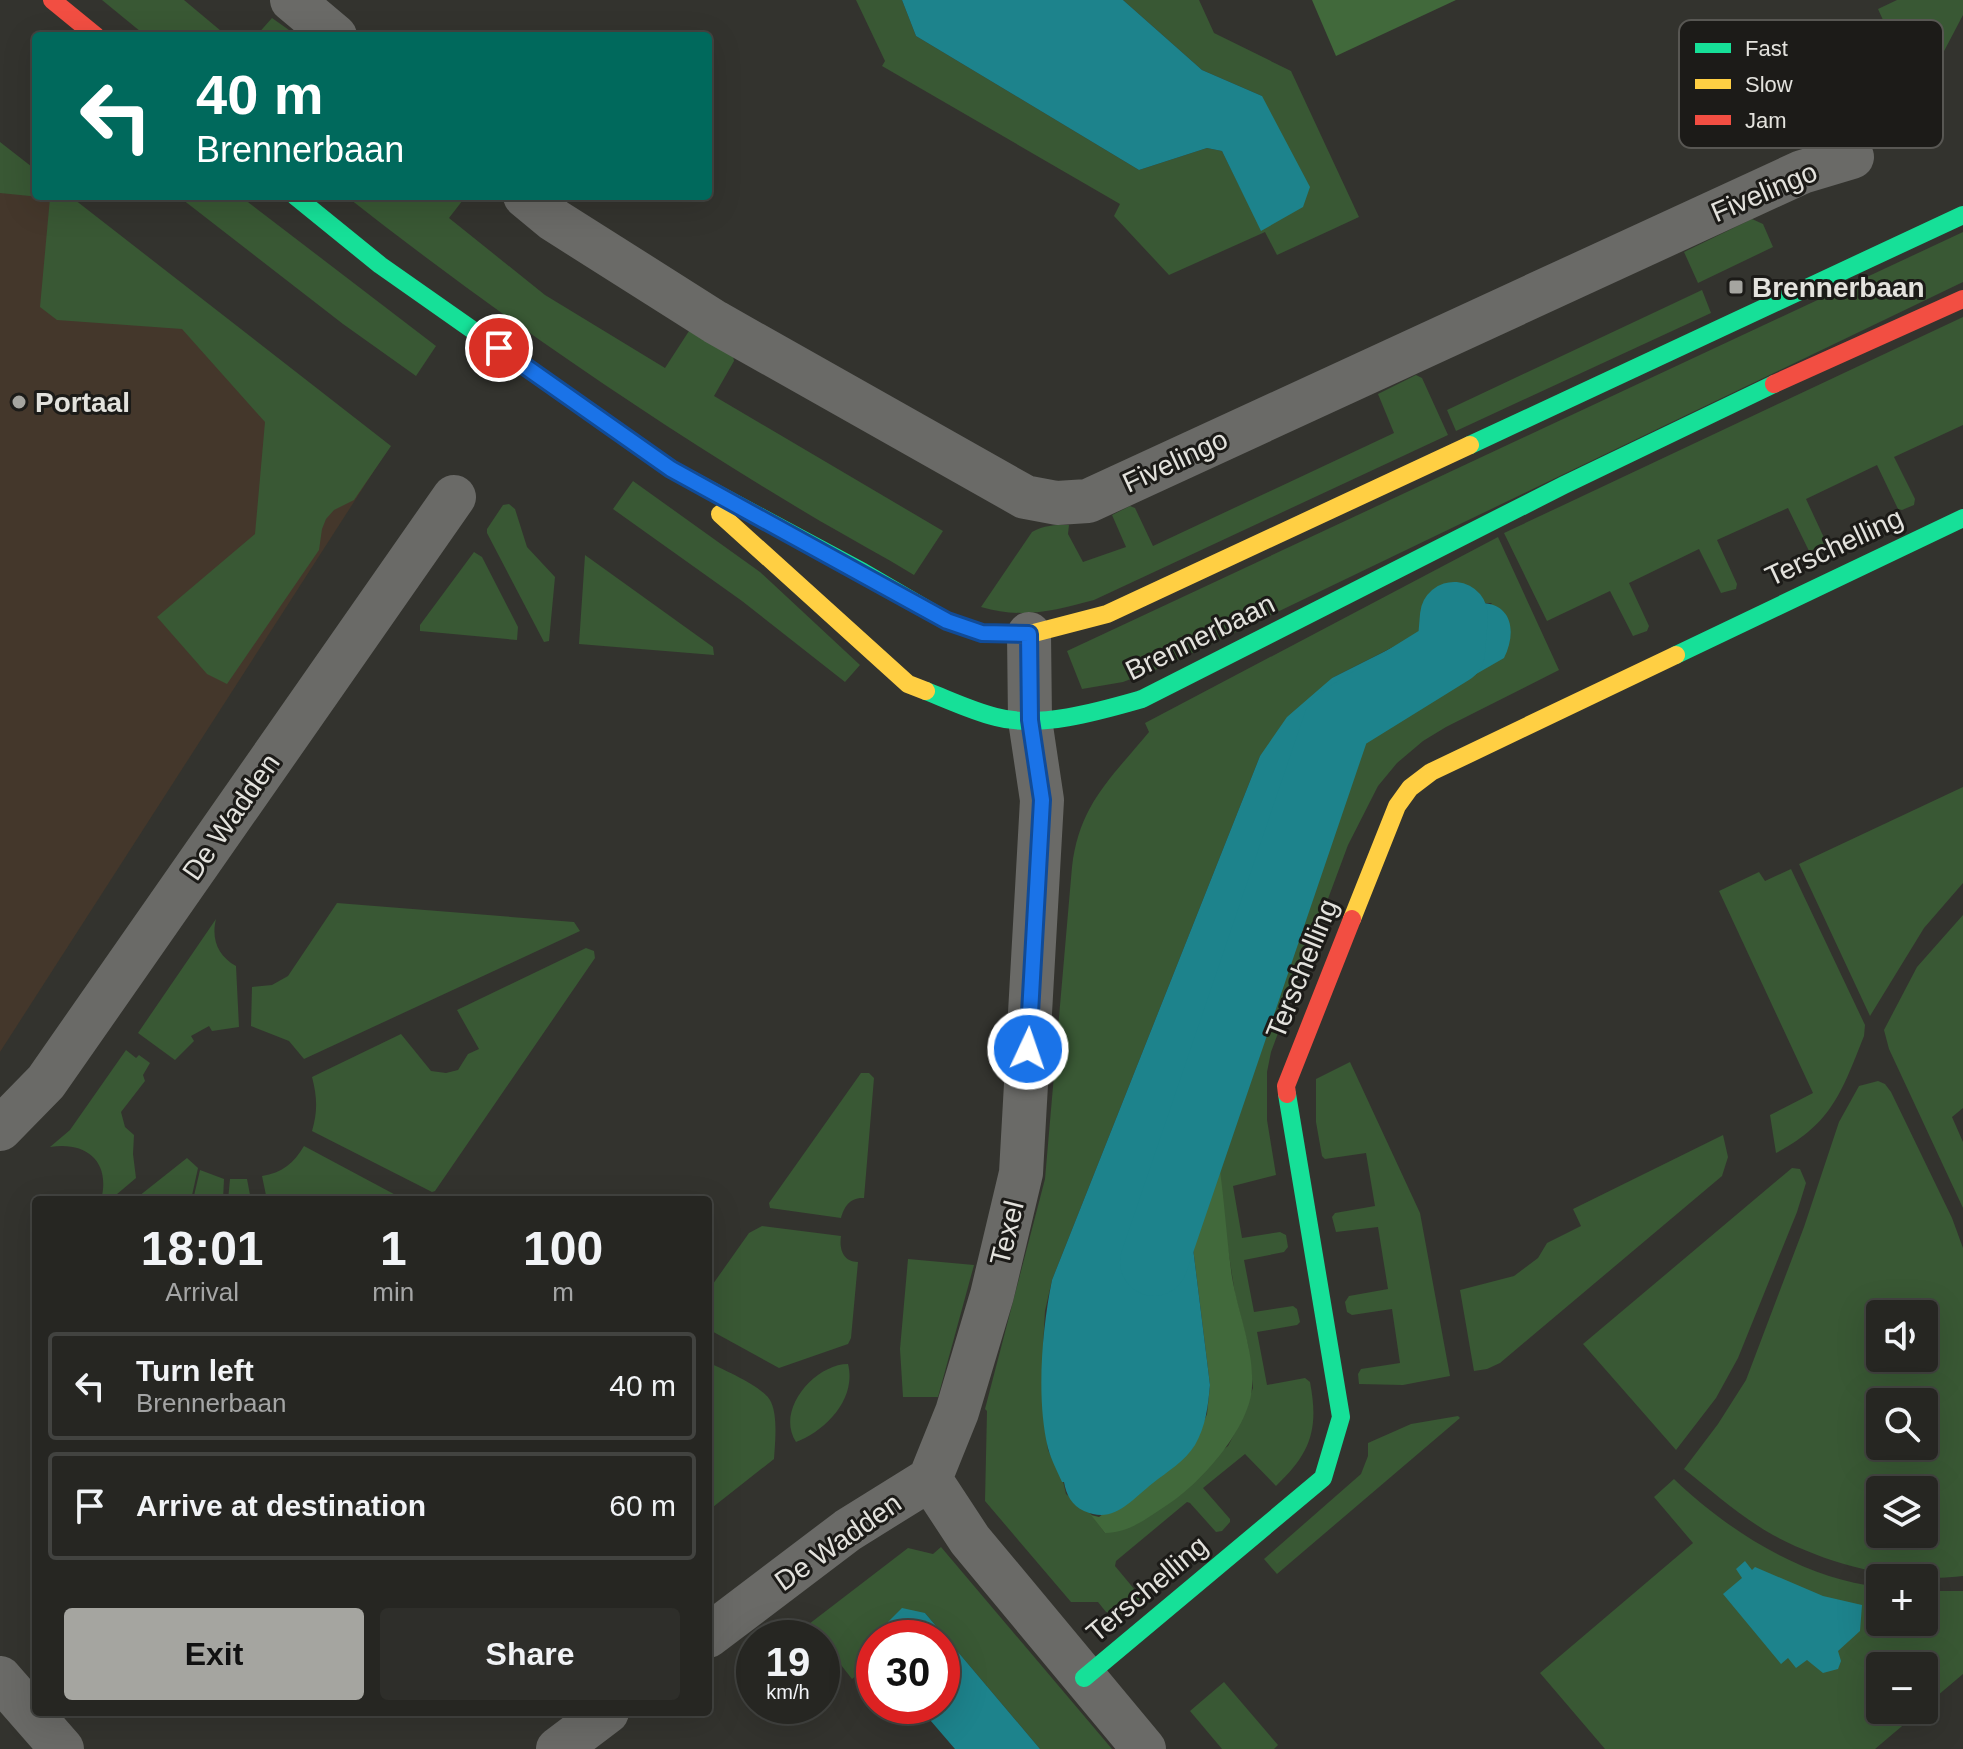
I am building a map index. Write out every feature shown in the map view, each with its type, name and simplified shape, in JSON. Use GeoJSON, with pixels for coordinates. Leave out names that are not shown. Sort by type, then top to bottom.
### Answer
{"type":"FeatureCollection","features":[{"type":"Feature","properties":{"kind":"street"},"geometry":{"type":"LineString","coordinates":[[52,0],[91,32]]}},
{"type":"Feature","properties":{"kind":"street"},"geometry":{"type":"LineString","coordinates":[[292,0],[330,32]]}},
{"type":"Feature","properties":{"kind":"street","name":"Fivelingo"},"geometry":{"type":"LineString","coordinates":[[530,200],[554,220],[715,322],[1025,497],[1057,503],[1088,501],[1802,172],[1852,157]]}},
{"type":"Feature","properties":{"kind":"street","name":"Brennerbaan"},"geometry":{"type":"LineString","coordinates":[[300,200],[380,265],[671,469],[947,621],[982,633],[1029,634],[1107,614],[1963,215]]}},
{"type":"Feature","properties":{"kind":"street","name":"Brennerbaan"},"geometry":{"type":"LineString","coordinates":[[671,469],[908,684],[998,718],[1030,720],[1089,714],[1142,699],[1564,485],[1783,379],[1963,299]]}},
{"type":"Feature","properties":{"kind":"street","name":"De Wadden"},"geometry":{"type":"LineString","coordinates":[[0,1129],[46,1082],[454,497]]}},
{"type":"Feature","properties":{"kind":"street","name":"Terschelling"},"geometry":{"type":"LineString","coordinates":[[1084,1678],[1323,1478],[1341,1417],[1286,1086],[1397,806],[1410,788],[1431,772],[1963,518]]}},
{"type":"Feature","properties":{"kind":"street","name":"Texel"},"geometry":{"type":"LineString","coordinates":[[930,1479],[962,1397],[992,1295],[1021,1173],[1042,800],[1030,720],[1029,634]]}},
{"type":"Feature","properties":{"kind":"street"},"geometry":{"type":"LineString","coordinates":[[930,1479],[970,1540],[1144,1749]]}},
{"type":"Feature","properties":{"kind":"street","name":"De Wadden"},"geometry":{"type":"LineString","coordinates":[[712,1633],[848,1530],[930,1479]]}},
{"type":"Feature","properties":{"kind":"street"},"geometry":{"type":"LineString","coordinates":[[0,1678],[32,1715]]}},
{"type":"Feature","properties":{"kind":"street"},"geometry":{"type":"LineString","coordinates":[[33,1716],[62,1749]]}},
{"type":"Feature","properties":{"kind":"street"},"geometry":{"type":"LineString","coordinates":[[558,1749],[602,1716]]}},
{"type":"Feature","properties":{"kind":"shaded area"},"geometry":{"type":"Polygon","coordinates":[[[0,149],[32,191],[32,200],[66,200],[388,449],[0,1052],[0,149]]]}},
{"type":"Feature","properties":{"kind":"green space"},"geometry":{"type":"Polygon","coordinates":[[[102,0],[184,0],[222,32],[141,32],[102,0]]]}},
{"type":"Feature","properties":{"kind":"green space"},"geometry":{"type":"Polygon","coordinates":[[[856,0],[902,0],[916,36],[1139,170],[1207,148],[1222,151],[1262,231],[1262,96],[1202,70],[1123,0],[1199,0],[1214,33],[1291,71],[1359,217],[1277,255],[1265,232],[1169,275],[1114,216],[1120,204],[882,66],[885,61],[856,0]]]}},
{"type":"Feature","properties":{"kind":"green space"},"geometry":{"type":"Polygon","coordinates":[[[1312,0],[1456,0],[1336,56],[1312,0]]]}},
{"type":"Feature","properties":{"kind":"green space"},"geometry":{"type":"Polygon","coordinates":[[[1897,0],[1963,0],[1963,15],[1943,53],[1943,20],[1883,20],[1878,9],[1897,0]]]}},
{"type":"Feature","properties":{"kind":"green space"},"geometry":{"type":"Polygon","coordinates":[[[272,18],[289,30],[289,32],[260,32],[272,18]]]}},
{"type":"Feature","properties":{"kind":"green space"},"geometry":{"type":"Polygon","coordinates":[[[0,142],[32,167],[32,196],[0,193],[0,142]]]}},
{"type":"Feature","properties":{"kind":"green space"},"geometry":{"type":"Polygon","coordinates":[[[50,200],[75,200],[391,446],[354,500],[334,510],[326,519],[319,550],[227,684],[207,674],[157,617],[255,534],[265,422],[182,329],[57,320],[40,307],[50,200]]]}},
{"type":"Feature","properties":{"kind":"green space"},"geometry":{"type":"Polygon","coordinates":[[[183,200],[245,200],[436,346],[416,376],[343,324],[183,200]]]}},
{"type":"Feature","properties":{"kind":"green space"},"geometry":{"type":"Polygon","coordinates":[[[351,200],[463,200],[449,218],[545,295],[665,368],[689,331],[733,356],[734,361],[714,396],[943,531],[914,575],[758,484],[637,406],[460,283],[351,200]]]}},
{"type":"Feature","properties":{"kind":"green space"},"geometry":{"type":"Polygon","coordinates":[[[1752,219],[1763,224],[1773,247],[1698,283],[1684,252],[1752,219]]]}},
{"type":"Feature","properties":{"kind":"green space"},"geometry":{"type":"Polygon","coordinates":[[[1963,232],[1963,282],[1165,666],[1123,682],[1082,689],[1067,651],[1963,232]]]}},
{"type":"Feature","properties":{"kind":"green space"},"geometry":{"type":"Polygon","coordinates":[[[1702,290],[1711,313],[1456,431],[1447,410],[1702,290]]]}},
{"type":"Feature","properties":{"kind":"green space"},"geometry":{"type":"Polygon","coordinates":[[[1963,317],[1963,425],[1894,457],[1915,499],[1914,505],[1898,509],[1877,465],[1806,499],[1826,542],[1825,546],[1809,551],[1788,508],[1717,540],[1737,584],[1736,589],[1721,593],[1699,549],[1629,583],[1649,626],[1647,631],[1633,636],[1610,591],[1547,621],[1504,533],[1963,317]]]}},
{"type":"Feature","properties":{"kind":"green space"},"geometry":{"type":"Polygon","coordinates":[[[1416,375],[1422,378],[1448,435],[1094,600],[1024,613],[981,607],[1032,532],[1049,526],[1069,525],[1068,534],[1083,562],[1126,547],[1112,515],[1130,506],[1135,508],[1153,546],[1394,433],[1378,394],[1416,375]]]}},
{"type":"Feature","properties":{"kind":"green space"},"geometry":{"type":"Polygon","coordinates":[[[633,481],[760,572],[860,665],[845,682],[742,601],[613,509],[633,481]]]}},
{"type":"Feature","properties":{"kind":"green space"},"geometry":{"type":"Polygon","coordinates":[[[509,504],[515,509],[527,547],[555,577],[549,641],[544,642],[487,533],[503,505],[509,504]]]}},
{"type":"Feature","properties":{"kind":"green space"},"geometry":{"type":"Polygon","coordinates":[[[1498,537],[1559,670],[1423,741],[1397,763],[1378,786],[1348,845],[1271,1052],[1267,1072],[1267,1120],[1276,1175],[1233,1186],[1242,1238],[1280,1232],[1286,1235],[1288,1247],[1284,1252],[1244,1260],[1254,1312],[1293,1306],[1297,1309],[1300,1322],[1297,1325],[1257,1332],[1267,1385],[1305,1378],[1310,1382],[1313,1413],[1310,1439],[1305,1451],[1276,1486],[1245,1454],[1203,1488],[1230,1519],[1222,1531],[1216,1532],[1187,1502],[1116,1561],[1115,1566],[1140,1596],[1140,1600],[1124,1614],[1106,1612],[1098,1602],[1071,1602],[985,1501],[985,1409],[1045,1179],[1076,845],[1089,809],[1149,732],[1145,723],[1498,537]],[[1480,603],[1332,678],[1260,756],[1052,1280],[1045,1311],[1044,1421],[1048,1450],[1066,1494],[1091,1514],[1105,1533],[1228,1446],[1253,1388],[1248,1345],[1235,1294],[1226,1236],[1217,1150],[1204,1139],[1180,1143],[1327,760],[1386,724],[1492,603],[1480,603]]]}},
{"type":"Feature","properties":{"kind":"green space"},"geometry":{"type":"Polygon","coordinates":[[[474,552],[482,557],[518,627],[517,640],[420,631],[420,625],[474,552]]]}},
{"type":"Feature","properties":{"kind":"green space"},"geometry":{"type":"Polygon","coordinates":[[[585,555],[713,647],[714,655],[579,644],[585,555]]]}},
{"type":"Feature","properties":{"kind":"green space"},"geometry":{"type":"Polygon","coordinates":[[[1963,787],[1963,883],[1924,928],[1870,1016],[1799,864],[1963,787]]]}},
{"type":"Feature","properties":{"kind":"green space"},"geometry":{"type":"Polygon","coordinates":[[[1791,869],[1865,1025],[1856,1056],[1833,1104],[1810,1130],[1776,1153],[1770,1115],[1813,1093],[1719,891],[1759,872],[1765,881],[1791,869]]]}},
{"type":"Feature","properties":{"kind":"green space"},"geometry":{"type":"Polygon","coordinates":[[[337,903],[574,922],[580,931],[304,1059],[289,1041],[251,1026],[252,987],[272,985],[288,976],[337,903]]]}},
{"type":"Feature","properties":{"kind":"green space"},"geometry":{"type":"Polygon","coordinates":[[[1963,915],[1963,1108],[1952,1117],[1963,1142],[1963,1208],[1889,1049],[1884,1030],[1917,967],[1963,915]]]}},
{"type":"Feature","properties":{"kind":"green space"},"geometry":{"type":"Polygon","coordinates":[[[216,919],[214,933],[217,946],[236,966],[239,1027],[212,1031],[209,1026],[191,1036],[194,1041],[175,1060],[138,1033],[216,919]]]}},
{"type":"Feature","properties":{"kind":"green space"},"geometry":{"type":"Polygon","coordinates":[[[586,948],[594,951],[595,958],[435,1191],[312,1131],[316,1104],[312,1077],[401,1034],[431,1071],[446,1073],[458,1070],[468,1054],[479,1049],[457,1010],[586,948]]]}},
{"type":"Feature","properties":{"kind":"green space"},"geometry":{"type":"Polygon","coordinates":[[[126,1050],[150,1063],[143,1075],[145,1081],[121,1112],[125,1127],[134,1135],[136,1178],[115,1196],[102,1196],[102,1175],[93,1157],[75,1147],[50,1147],[70,1130],[126,1050]]]}},
{"type":"Feature","properties":{"kind":"green space"},"geometry":{"type":"Polygon","coordinates":[[[1350,1062],[1420,1213],[1450,1376],[1403,1385],[1359,1384],[1361,1369],[1400,1363],[1392,1309],[1352,1315],[1347,1312],[1345,1302],[1349,1296],[1388,1289],[1378,1227],[1336,1232],[1332,1217],[1335,1213],[1375,1206],[1366,1153],[1325,1159],[1316,1122],[1316,1079],[1350,1062]]]}},
{"type":"Feature","properties":{"kind":"green space"},"geometry":{"type":"Polygon","coordinates":[[[861,1073],[869,1073],[874,1078],[864,1198],[848,1204],[841,1218],[770,1208],[769,1203],[861,1073]]]}},
{"type":"Feature","properties":{"kind":"green space"},"geometry":{"type":"Polygon","coordinates":[[[1878,1081],[1885,1084],[1952,1218],[1963,1248],[1963,1576],[1938,1578],[1938,1564],[1866,1564],[1866,1569],[1817,1555],[1761,1528],[1684,1469],[1746,1380],[1804,1227],[1839,1122],[1859,1086],[1878,1081]]]}},
{"type":"Feature","properties":{"kind":"green space"},"geometry":{"type":"Polygon","coordinates":[[[1723,1135],[1728,1157],[1722,1176],[1500,1363],[1474,1371],[1460,1290],[1514,1276],[1538,1258],[1547,1243],[1581,1226],[1573,1209],[1723,1135]]]}},
{"type":"Feature","properties":{"kind":"green space"},"geometry":{"type":"Polygon","coordinates":[[[1204,1139],[1217,1150],[1232,1277],[1251,1358],[1250,1402],[1223,1452],[1183,1494],[1139,1523],[1105,1533],[1091,1515],[1099,1517],[1193,1447],[1207,1414],[1210,1385],[1180,1143],[1204,1139]]]}},
{"type":"Feature","properties":{"kind":"green space"},"geometry":{"type":"Polygon","coordinates":[[[304,1146],[398,1196],[266,1196],[262,1176],[287,1166],[304,1146]]]}},
{"type":"Feature","properties":{"kind":"green space"},"geometry":{"type":"Polygon","coordinates":[[[187,1158],[198,1168],[192,1196],[139,1196],[187,1158]]]}},
{"type":"Feature","properties":{"kind":"green space"},"geometry":{"type":"Polygon","coordinates":[[[1792,1168],[1800,1169],[1806,1183],[1738,1358],[1716,1398],[1676,1450],[1583,1344],[1792,1168]]]}},
{"type":"Feature","properties":{"kind":"green space"},"geometry":{"type":"Polygon","coordinates":[[[200,1170],[224,1179],[223,1196],[194,1196],[200,1170]]]}},
{"type":"Feature","properties":{"kind":"green space"},"geometry":{"type":"Polygon","coordinates":[[[230,1179],[247,1179],[250,1196],[228,1196],[230,1179]]]}},
{"type":"Feature","properties":{"kind":"green space"},"geometry":{"type":"Polygon","coordinates":[[[762,1226],[841,1236],[843,1254],[849,1260],[858,1262],[848,1344],[779,1368],[712,1331],[712,1285],[749,1233],[762,1226]]]}},
{"type":"Feature","properties":{"kind":"green space"},"geometry":{"type":"Polygon","coordinates":[[[908,1259],[974,1265],[938,1397],[903,1397],[900,1349],[908,1259]]]}},
{"type":"Feature","properties":{"kind":"green space"},"geometry":{"type":"Polygon","coordinates":[[[712,1364],[767,1396],[775,1422],[774,1459],[713,1507],[712,1364]]]}},
{"type":"Feature","properties":{"kind":"green space"},"geometry":{"type":"Polygon","coordinates":[[[848,1364],[848,1389],[836,1412],[818,1430],[796,1442],[791,1429],[791,1416],[802,1391],[823,1372],[848,1364]]]}},
{"type":"Feature","properties":{"kind":"green space"},"geometry":{"type":"Polygon","coordinates":[[[1460,1418],[1277,1574],[1264,1559],[1361,1474],[1368,1456],[1368,1443],[1411,1424],[1460,1418]]]}},
{"type":"Feature","properties":{"kind":"green space"},"geometry":{"type":"Polygon","coordinates":[[[1674,1479],[1718,1517],[1769,1550],[1823,1574],[1866,1584],[1866,1636],[1938,1636],[1938,1591],[1963,1591],[1963,1674],[1938,1695],[1938,1652],[1866,1652],[1866,1724],[1904,1724],[1875,1749],[1605,1749],[1540,1673],[1693,1543],[1654,1497],[1674,1479]]]}},
{"type":"Feature","properties":{"kind":"green space"},"geometry":{"type":"Polygon","coordinates":[[[941,1547],[1112,1749],[1040,1749],[960,1654],[960,1620],[931,1620],[925,1613],[909,1620],[856,1620],[856,1676],[852,1679],[840,1664],[840,1620],[814,1620],[908,1548],[933,1554],[941,1547]]]}},
{"type":"Feature","properties":{"kind":"green space"},"geometry":{"type":"Polygon","coordinates":[[[1224,1682],[1278,1745],[1274,1749],[1222,1749],[1190,1711],[1224,1682]]]}},
{"type":"Feature","properties":{"kind":"water"},"geometry":{"type":"Polygon","coordinates":[[[902,0],[1123,0],[1202,70],[1262,96],[1310,187],[1303,207],[1261,231],[1222,151],[1207,148],[1139,170],[916,36],[902,0]]]}},
{"type":"Feature","properties":{"kind":"water"},"geometry":{"type":"Polygon","coordinates":[[[1481,603],[1500,609],[1509,622],[1510,639],[1504,658],[1327,760],[1180,1143],[1210,1385],[1202,1431],[1195,1445],[1176,1466],[1129,1504],[1104,1515],[1084,1511],[1068,1495],[1048,1448],[1044,1429],[1042,1364],[1052,1280],[1260,756],[1287,717],[1332,678],[1481,603]]]}},
{"type":"Feature","properties":{"kind":"water"},"geometry":{"type":"Polygon","coordinates":[[[1745,1561],[1752,1570],[1755,1567],[1823,1596],[1862,1605],[1860,1631],[1838,1651],[1841,1661],[1838,1669],[1823,1673],[1807,1660],[1796,1668],[1788,1658],[1781,1664],[1723,1594],[1742,1578],[1736,1569],[1745,1561]]]}},
{"type":"Feature","properties":{"kind":"water"},"geometry":{"type":"Polygon","coordinates":[[[902,1608],[925,1613],[931,1620],[890,1620],[902,1608]]]}},
{"type":"Feature","properties":{"kind":"water"},"geometry":{"type":"Polygon","coordinates":[[[960,1654],[1040,1749],[955,1749],[933,1724],[960,1724],[960,1654]]]}},
{"type":"Feature","properties":{"kind":"waterway"},"geometry":{"type":"LineString","coordinates":[[1154,1262],[1338,721],[1451,651],[1454,616]]}},
{"type":"Feature","properties":{"kind":"traffic: fast"},"geometry":{"type":"LineString","coordinates":[[300,200],[380,265],[671,469],[947,621],[982,633],[1030,634]]}},
{"type":"Feature","properties":{"kind":"traffic: fast"},"geometry":{"type":"LineString","coordinates":[[1470,445],[1963,215]]}},
{"type":"Feature","properties":{"kind":"traffic: fast"},"geometry":{"type":"LineString","coordinates":[[926,691],[987,715],[1031,721],[1069,717],[1142,699],[1564,485],[1774,384]]}},
{"type":"Feature","properties":{"kind":"traffic: fast"},"geometry":{"type":"LineString","coordinates":[[1676,655],[1963,518]]}},
{"type":"Feature","properties":{"kind":"traffic: fast"},"geometry":{"type":"LineString","coordinates":[[1084,1678],[1323,1478],[1341,1417],[1287,1094]]}},
{"type":"Feature","properties":{"kind":"traffic: slow"},"geometry":{"type":"LineString","coordinates":[[1030,634],[1107,614],[1470,445]]}},
{"type":"Feature","properties":{"kind":"traffic: slow"},"geometry":{"type":"LineString","coordinates":[[720,514],[908,684],[926,691]]}},
{"type":"Feature","properties":{"kind":"traffic: slow"},"geometry":{"type":"LineString","coordinates":[[1352,919],[1397,806],[1410,788],[1431,772],[1676,655]]}},
{"type":"Feature","properties":{"kind":"traffic: jam"},"geometry":{"type":"LineString","coordinates":[[52,0],[91,32]]}},
{"type":"Feature","properties":{"kind":"traffic: jam"},"geometry":{"type":"LineString","coordinates":[[1774,384],[1963,299]]}},
{"type":"Feature","properties":{"kind":"traffic: jam"},"geometry":{"type":"LineString","coordinates":[[1287,1094],[1286,1086],[1352,919]]}},
{"type":"Feature","properties":{"kind":"place","name":"Brennerbaan"},"geometry":{"type":"Point","coordinates":[1736,287]}},
{"type":"Feature","properties":{"kind":"place","name":"Portaal"},"geometry":{"type":"Point","coordinates":[19,402]}},
{"type":"Feature","properties":{"kind":"route"},"geometry":{"type":"LineString","coordinates":[[499,348],[671,469],[947,621],[982,633],[1029,634],[1030,720],[1042,800],[1028,1049]]}}]}
